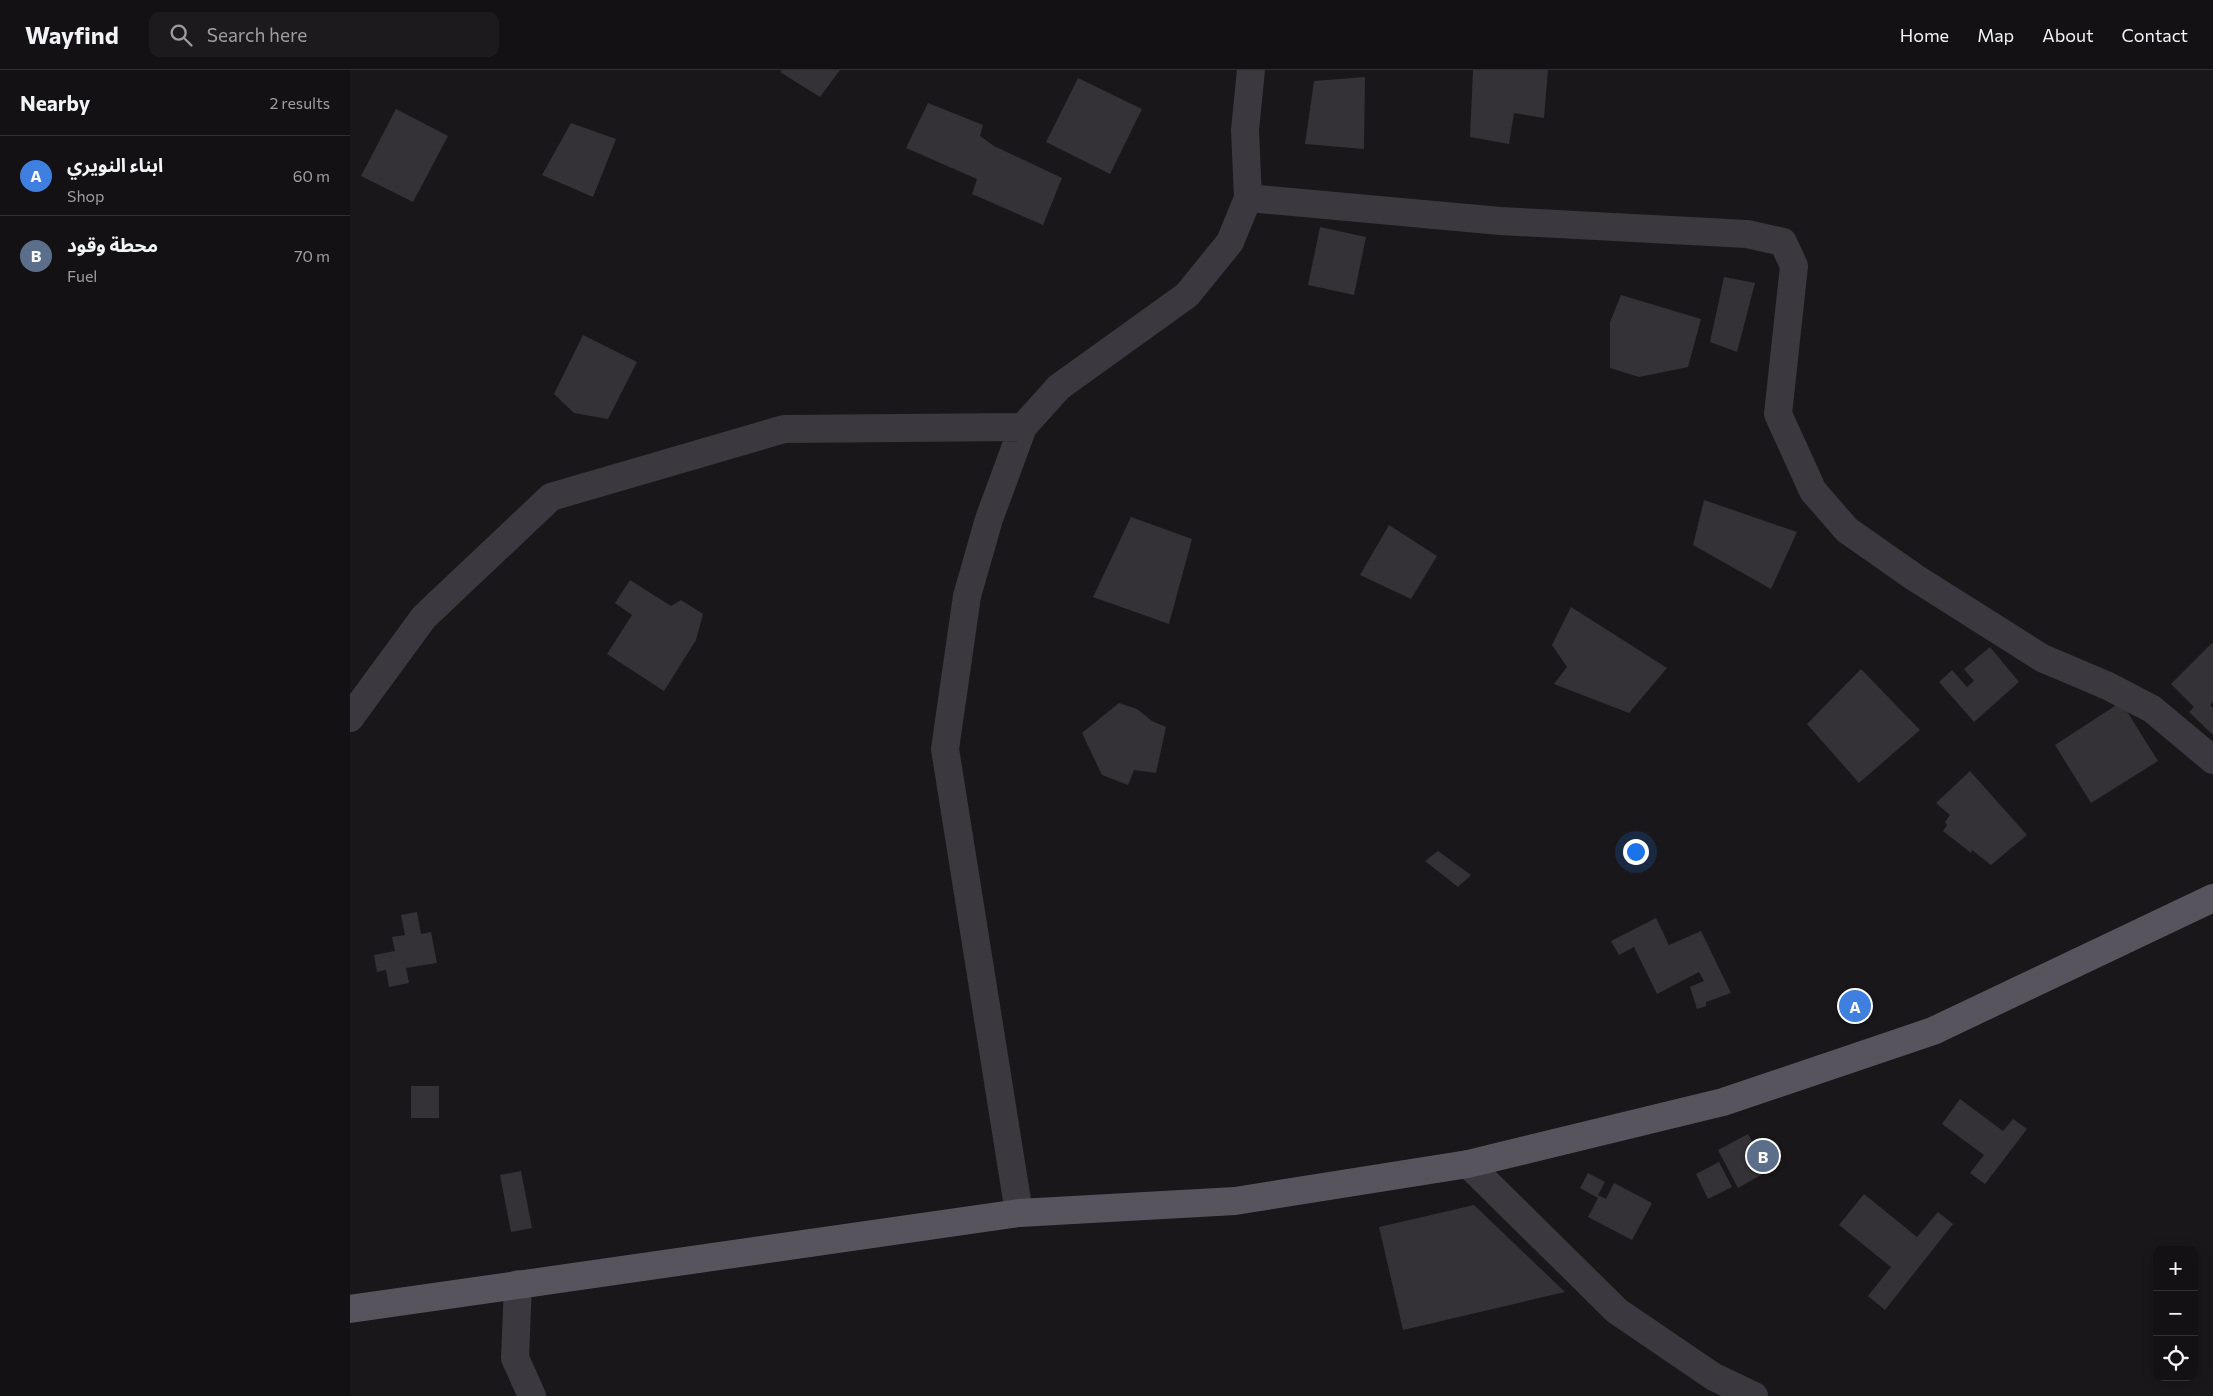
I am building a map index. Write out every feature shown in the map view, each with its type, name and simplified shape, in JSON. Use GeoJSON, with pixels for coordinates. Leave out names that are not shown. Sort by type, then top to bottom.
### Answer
{"type":"FeatureCollection","features":[{"type":"Feature","properties":{"kind":"main road"},"geometry":{"type":"LineString","coordinates":[[350,1309],[1019,1213],[1235,1201],[1468,1164],[1722,1102],[1933,1031],[2213,898]]}},
{"type":"Feature","properties":{"kind":"street"},"geometry":{"type":"LineString","coordinates":[[1019,1213],[945,749],[967,596],[989,519],[1023,427],[1059,387],[1187,295],[1230,242],[1248,198],[1245,130],[1251,70]]}},
{"type":"Feature","properties":{"kind":"street"},"geometry":{"type":"LineString","coordinates":[[1248,198],[1500,221],[1746,234],[1783,242],[1794,266],[1778,414],[1813,491],[1847,530],[1914,577],[2042,658],[2108,686],[2152,709],[2213,760]]}},
{"type":"Feature","properties":{"kind":"street"},"geometry":{"type":"LineString","coordinates":[[350,718],[424,617],[552,497],[784,429],[1023,427]]}},
{"type":"Feature","properties":{"kind":"street"},"geometry":{"type":"LineString","coordinates":[[1468,1164],[1617,1311],[1714,1376],[1754,1396]]}},
{"type":"Feature","properties":{"kind":"street"},"geometry":{"type":"LineString","coordinates":[[518,1284],[515,1358],[532,1396]]}},
{"type":"Feature","properties":{"kind":"building"},"geometry":{"type":"Polygon","coordinates":[[[782,70],[840,70],[820,97],[780,72],[782,70]]]}},
{"type":"Feature","properties":{"kind":"building"},"geometry":{"type":"Polygon","coordinates":[[[1473,70],[1548,70],[1544,118],[1514,113],[1509,144],[1470,137],[1473,70]]]}},
{"type":"Feature","properties":{"kind":"building"},"geometry":{"type":"Polygon","coordinates":[[[1365,77],[1364,149],[1305,144],[1314,81],[1365,77]]]}},
{"type":"Feature","properties":{"kind":"building"},"geometry":{"type":"Polygon","coordinates":[[[1078,78],[1142,109],[1110,174],[1046,142],[1078,78]]]}},
{"type":"Feature","properties":{"kind":"building"},"geometry":{"type":"Polygon","coordinates":[[[928,103],[983,125],[980,136],[994,146],[1062,178],[1043,225],[972,194],[977,179],[906,148],[928,103]]]}},
{"type":"Feature","properties":{"kind":"building"},"geometry":{"type":"Polygon","coordinates":[[[396,109],[448,136],[413,202],[361,176],[396,109]]]}},
{"type":"Feature","properties":{"kind":"building"},"geometry":{"type":"Polygon","coordinates":[[[571,123],[616,139],[593,197],[542,175],[571,123]]]}},
{"type":"Feature","properties":{"kind":"building"},"geometry":{"type":"Polygon","coordinates":[[[1320,227],[1366,237],[1354,295],[1308,285],[1320,227]]]}},
{"type":"Feature","properties":{"kind":"building"},"geometry":{"type":"Polygon","coordinates":[[[1724,277],[1755,283],[1737,352],[1710,342],[1724,277]]]}},
{"type":"Feature","properties":{"kind":"building"},"geometry":{"type":"Polygon","coordinates":[[[1621,295],[1701,319],[1688,367],[1639,377],[1610,368],[1610,322],[1621,295]]]}},
{"type":"Feature","properties":{"kind":"building"},"geometry":{"type":"Polygon","coordinates":[[[583,335],[637,362],[608,419],[574,413],[554,394],[583,335]]]}},
{"type":"Feature","properties":{"kind":"building"},"geometry":{"type":"Polygon","coordinates":[[[1704,500],[1797,532],[1771,589],[1693,545],[1704,500]]]}},
{"type":"Feature","properties":{"kind":"building"},"geometry":{"type":"Polygon","coordinates":[[[1131,517],[1192,539],[1169,624],[1093,597],[1131,517]]]}},
{"type":"Feature","properties":{"kind":"building"},"geometry":{"type":"Polygon","coordinates":[[[1389,525],[1437,556],[1411,599],[1360,575],[1389,525]]]}},
{"type":"Feature","properties":{"kind":"building"},"geometry":{"type":"Polygon","coordinates":[[[630,580],[671,606],[681,600],[703,614],[696,640],[664,691],[607,654],[632,615],[615,603],[630,580]]]}},
{"type":"Feature","properties":{"kind":"building"},"geometry":{"type":"Polygon","coordinates":[[[1571,607],[1667,668],[1629,713],[1554,684],[1567,667],[1552,645],[1571,607]]]}},
{"type":"Feature","properties":{"kind":"building"},"geometry":{"type":"Polygon","coordinates":[[[2213,642],[2213,702],[2210,705],[2213,708],[2213,735],[2189,712],[2194,707],[2171,684],[2213,642]]]}},
{"type":"Feature","properties":{"kind":"building"},"geometry":{"type":"Polygon","coordinates":[[[1990,647],[2019,682],[1974,722],[1939,682],[1952,670],[1967,687],[1974,681],[1964,669],[1990,647]]]}},
{"type":"Feature","properties":{"kind":"building"},"geometry":{"type":"Polygon","coordinates":[[[1861,669],[1920,730],[1859,783],[1807,724],[1861,669]]]}},
{"type":"Feature","properties":{"kind":"building"},"geometry":{"type":"Polygon","coordinates":[[[2121,702],[2158,761],[2091,803],[2055,745],[2121,702]]]}},
{"type":"Feature","properties":{"kind":"building"},"geometry":{"type":"Polygon","coordinates":[[[1119,703],[1137,709],[1152,721],[1166,727],[1156,773],[1134,770],[1128,785],[1102,775],[1082,733],[1119,703]]]}},
{"type":"Feature","properties":{"kind":"building"},"geometry":{"type":"Polygon","coordinates":[[[1970,771],[2027,835],[1991,865],[1972,850],[1971,853],[1943,831],[1947,825],[1945,822],[1950,815],[1936,803],[1970,771]]]}},
{"type":"Feature","properties":{"kind":"building"},"geometry":{"type":"Polygon","coordinates":[[[1438,851],[1471,875],[1458,887],[1425,861],[1438,851]]]}},
{"type":"Feature","properties":{"kind":"building"},"geometry":{"type":"Polygon","coordinates":[[[417,912],[421,934],[431,932],[437,963],[406,968],[409,983],[389,987],[386,970],[377,972],[374,955],[395,951],[392,937],[405,935],[401,915],[417,912]]]}},
{"type":"Feature","properties":{"kind":"building"},"geometry":{"type":"Polygon","coordinates":[[[1656,918],[1669,945],[1701,931],[1731,993],[1706,1002],[1706,1006],[1697,1009],[1690,987],[1704,981],[1699,972],[1657,994],[1634,947],[1619,955],[1611,941],[1656,918]]]}},
{"type":"Feature","properties":{"kind":"building"},"geometry":{"type":"Polygon","coordinates":[[[411,1086],[439,1086],[439,1118],[411,1118],[411,1086]]]}},
{"type":"Feature","properties":{"kind":"building"},"geometry":{"type":"Polygon","coordinates":[[[1960,1099],[2003,1131],[2013,1119],[2027,1129],[1985,1184],[1970,1173],[1984,1155],[1942,1124],[1960,1099]]]}},
{"type":"Feature","properties":{"kind":"building"},"geometry":{"type":"Polygon","coordinates":[[[1748,1134],[1768,1171],[1738,1188],[1718,1150],[1748,1134]]]}},
{"type":"Feature","properties":{"kind":"building"},"geometry":{"type":"Polygon","coordinates":[[[1719,1162],[1732,1187],[1708,1199],[1696,1174],[1719,1162]]]}},
{"type":"Feature","properties":{"kind":"building"},"geometry":{"type":"Polygon","coordinates":[[[521,1171],[532,1228],[511,1232],[500,1175],[521,1171]]]}},
{"type":"Feature","properties":{"kind":"building"},"geometry":{"type":"Polygon","coordinates":[[[1588,1173],[1605,1182],[1598,1195],[1606,1199],[1614,1183],[1652,1203],[1632,1240],[1588,1217],[1598,1198],[1580,1188],[1588,1173]]]}},
{"type":"Feature","properties":{"kind":"building"},"geometry":{"type":"Polygon","coordinates":[[[1864,1194],[1917,1237],[1938,1212],[1953,1224],[1885,1310],[1868,1296],[1891,1267],[1839,1225],[1864,1194]]]}},
{"type":"Feature","properties":{"kind":"building"},"geometry":{"type":"Polygon","coordinates":[[[1474,1205],[1565,1292],[1403,1330],[1379,1227],[1474,1205]]]}},
{"type":"Feature","properties":{"kind":"place","name":"ابناء النويري"},"geometry":{"type":"Point","coordinates":[1855,1006]}},
{"type":"Feature","properties":{"kind":"place","name":"محطة وقود"},"geometry":{"type":"Point","coordinates":[1763,1156]}}]}
